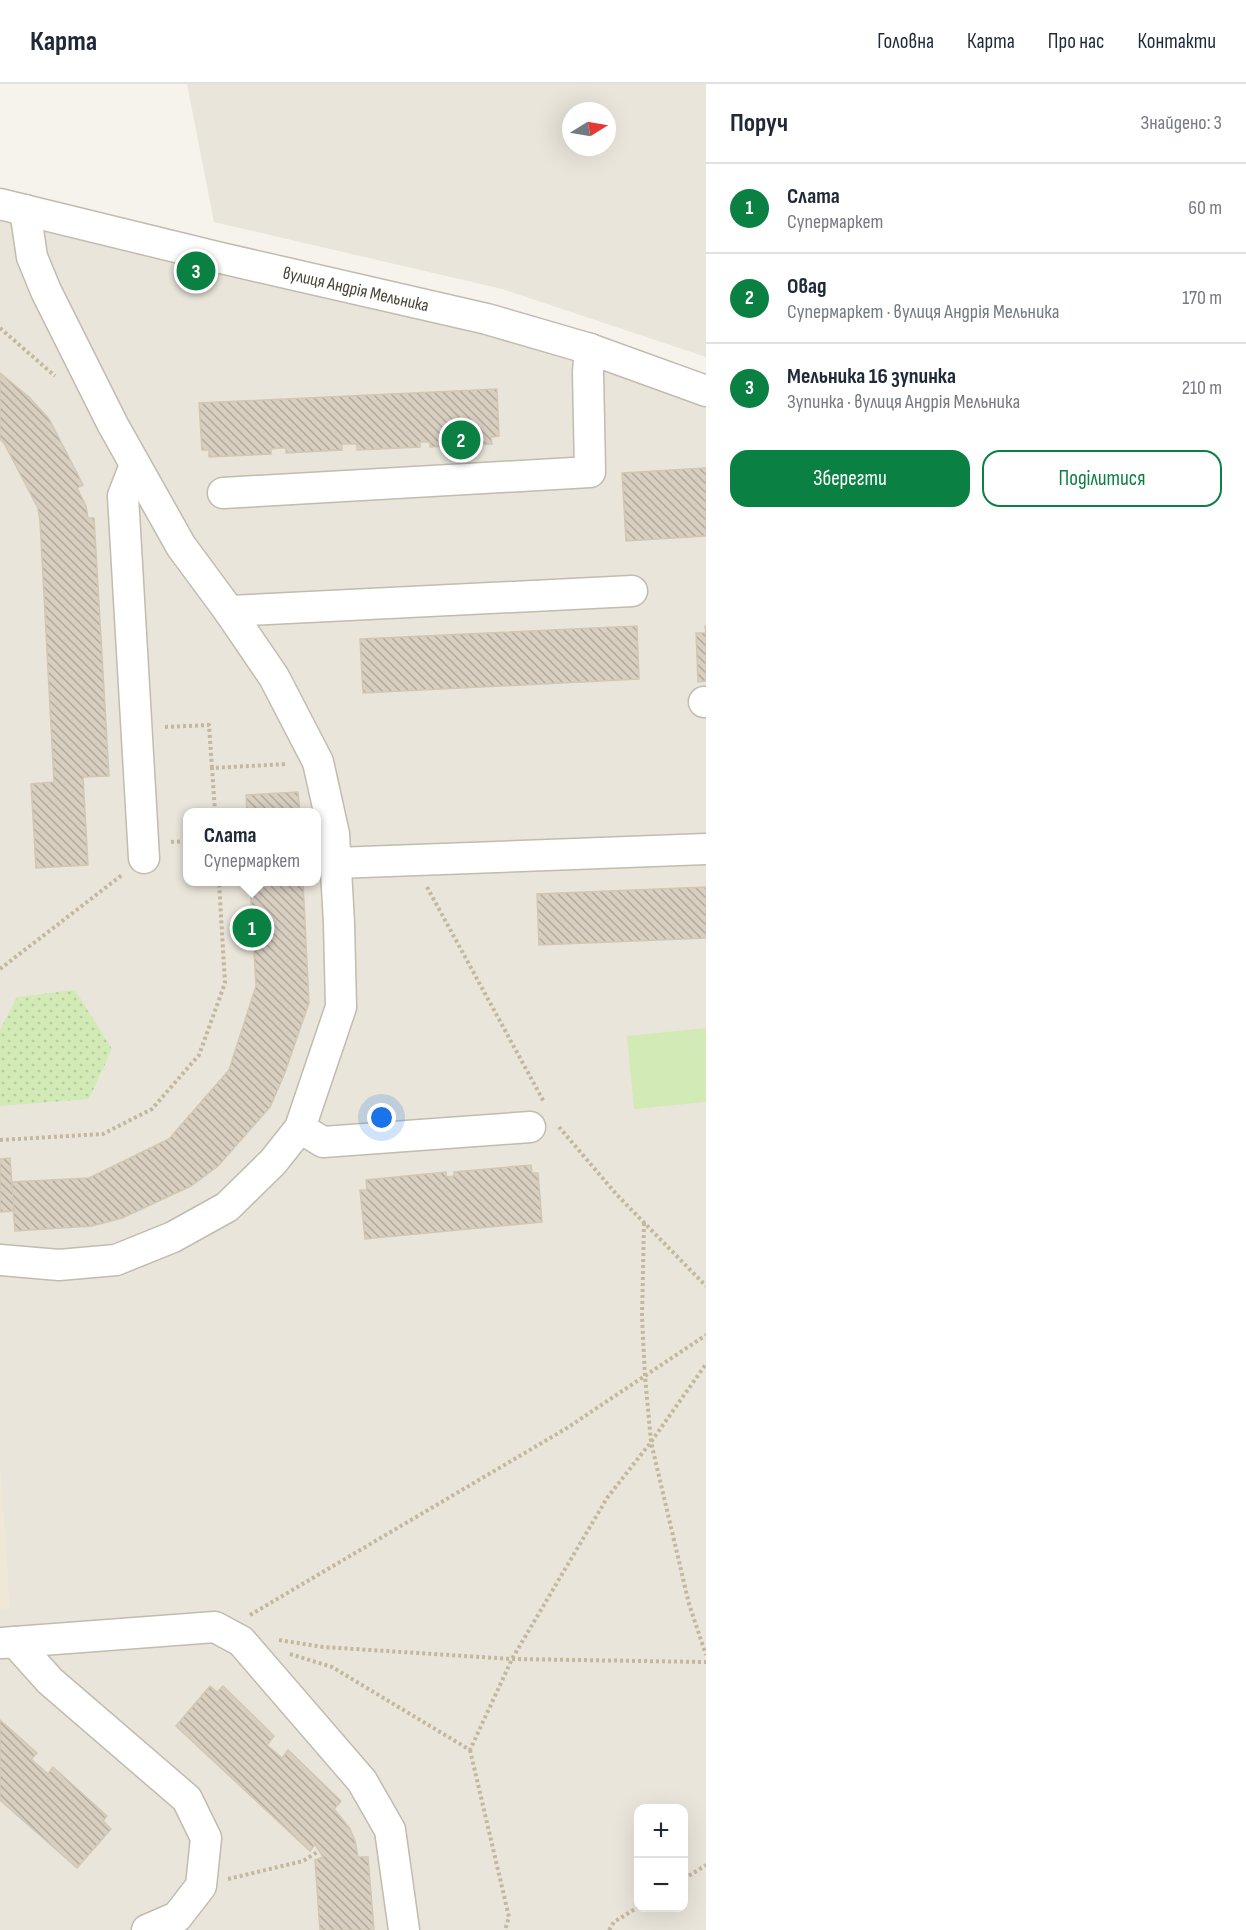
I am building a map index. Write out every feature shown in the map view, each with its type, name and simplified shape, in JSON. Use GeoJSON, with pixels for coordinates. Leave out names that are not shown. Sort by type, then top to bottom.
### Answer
{"type":"FeatureCollection","features":[{"type":"Feature","properties":{"kind":"street","name":"вулиця Андрія Мельника"},"geometry":{"type":"LineString","coordinates":[[12,207],[487,319],[590,349],[706,391]]}},
{"type":"Feature","properties":{"kind":"street"},"geometry":{"type":"LineString","coordinates":[[0,1260],[59,1265],[116,1260],[173,1237],[227,1207],[273,1162],[300,1128],[341,1007],[334,834],[318,762],[274,677],[229,611],[180,546],[135,465],[46,291],[12,207]]}},
{"type":"Feature","properties":{"kind":"street"},"geometry":{"type":"LineString","coordinates":[[223,493],[590,472],[588,372],[590,349]]}},
{"type":"Feature","properties":{"kind":"street"},"geometry":{"type":"LineString","coordinates":[[135,465],[123,496],[153,850]]}},
{"type":"Feature","properties":{"kind":"street"},"geometry":{"type":"LineString","coordinates":[[229,611],[632,591]]}},
{"type":"Feature","properties":{"kind":"street"},"geometry":{"type":"LineString","coordinates":[[336,863],[706,849]]}},
{"type":"Feature","properties":{"kind":"street"},"geometry":{"type":"LineString","coordinates":[[300,1128],[323,1142],[544,1119]]}},
{"type":"Feature","properties":{"kind":"street"},"geometry":{"type":"LineString","coordinates":[[8,1643],[215,1627],[241,1641],[362,1781],[390,1830],[404,1930]]}},
{"type":"Feature","properties":{"kind":"street"},"geometry":{"type":"LineString","coordinates":[[8,1643],[187,1799],[206,1838],[201,1886],[177,1917],[147,1930]]}},
{"type":"Feature","properties":{"kind":"path"},"geometry":{"type":"LineString","coordinates":[[0,328],[61,381]]}},
{"type":"Feature","properties":{"kind":"path"},"geometry":{"type":"LineString","coordinates":[[178,727],[209,725],[215,808]]}},
{"type":"Feature","properties":{"kind":"path"},"geometry":{"type":"LineString","coordinates":[[212,768],[318,762]]}},
{"type":"Feature","properties":{"kind":"path"},"geometry":{"type":"LineString","coordinates":[[0,969],[153,850],[183,842]]}},
{"type":"Feature","properties":{"kind":"path"},"geometry":{"type":"LineString","coordinates":[[413,860],[544,1119],[706,1287]]}},
{"type":"Feature","properties":{"kind":"path"},"geometry":{"type":"LineString","coordinates":[[0,1140],[103,1134],[152,1109],[199,1055],[225,983],[219,886]]}},
{"type":"Feature","properties":{"kind":"path"},"geometry":{"type":"LineString","coordinates":[[644,1222],[642,1317],[651,1442],[689,1604],[706,1655]]}},
{"type":"Feature","properties":{"kind":"path"},"geometry":{"type":"LineString","coordinates":[[222,1631],[567,1428],[706,1335]]}},
{"type":"Feature","properties":{"kind":"path"},"geometry":{"type":"LineString","coordinates":[[505,1930],[509,1917],[470,1750],[512,1659],[607,1498],[651,1442],[706,1364]]}},
{"type":"Feature","properties":{"kind":"path"},"geometry":{"type":"LineString","coordinates":[[278,1640],[323,1647],[512,1659],[706,1662]]}},
{"type":"Feature","properties":{"kind":"path"},"geometry":{"type":"LineString","coordinates":[[288,1653],[332,1667],[470,1750]]}},
{"type":"Feature","properties":{"kind":"path"},"geometry":{"type":"LineString","coordinates":[[201,1886],[303,1861],[319,1851]]}},
{"type":"Feature","properties":{"kind":"path"},"geometry":{"type":"LineString","coordinates":[[688,1876],[706,1865]]}},
{"type":"Feature","properties":{"kind":"path"},"geometry":{"type":"LineString","coordinates":[[609,1930],[614,1922],[634,1910]]}},
{"type":"Feature","properties":{"kind":"shaded area"},"geometry":{"type":"Polygon","coordinates":[[[187,84],[706,84],[706,357],[502,289],[214,222],[187,84]]]}},
{"type":"Feature","properties":{"kind":"shaded area"},"geometry":{"type":"Polygon","coordinates":[[[0,204],[706,391],[706,1930],[0,1930],[0,204]]]}},
{"type":"Feature","properties":{"kind":"shaded area"},"geometry":{"type":"Polygon","coordinates":[[[0,1460],[10,1608],[0,1609],[0,1460]]]}},
{"type":"Feature","properties":{"kind":"green space"},"geometry":{"type":"Polygon","coordinates":[[[75,990],[112,1049],[89,1099],[0,1106],[0,1030],[17,997],[75,990]]]}},
{"type":"Feature","properties":{"kind":"green space"},"geometry":{"type":"Polygon","coordinates":[[[706,1028],[706,1102],[634,1109],[627,1036],[706,1028]]]}},
{"type":"Feature","properties":{"kind":"building"},"geometry":{"type":"Polygon","coordinates":[[[0,373],[29,397],[49,419],[83,485],[77,488],[86,506],[88,518],[94,518],[109,776],[83,777],[88,865],[36,868],[31,784],[54,782],[40,521],[38,508],[0,439],[0,373]]]}},
{"type":"Feature","properties":{"kind":"building"},"geometry":{"type":"Polygon","coordinates":[[[497,389],[499,436],[491,437],[492,444],[430,447],[430,442],[420,442],[420,447],[357,450],[357,444],[342,444],[342,450],[286,453],[286,448],[279,448],[271,449],[271,454],[209,457],[209,450],[202,450],[199,403],[497,389]]]}},
{"type":"Feature","properties":{"kind":"building"},"geometry":{"type":"Polygon","coordinates":[[[706,468],[706,536],[626,541],[622,473],[706,468]]]}},
{"type":"Feature","properties":{"kind":"building"},"geometry":{"type":"Polygon","coordinates":[[[637,626],[639,679],[363,693],[360,639],[637,626]]]}},
{"type":"Feature","properties":{"kind":"building"},"geometry":{"type":"Polygon","coordinates":[[[696,633],[706,633],[706,681],[698,682],[696,633]]]}},
{"type":"Feature","properties":{"kind":"building"},"geometry":{"type":"Polygon","coordinates":[[[298,792],[300,808],[247,808],[246,795],[298,792]]]}},
{"type":"Feature","properties":{"kind":"building"},"geometry":{"type":"Polygon","coordinates":[[[250,886],[303,886],[309,1003],[284,1075],[270,1107],[218,1166],[191,1186],[122,1218],[92,1226],[15,1231],[11,1182],[89,1178],[169,1139],[229,1070],[256,986],[250,886]]]}},
{"type":"Feature","properties":{"kind":"building"},"geometry":{"type":"Polygon","coordinates":[[[706,887],[706,938],[539,945],[537,894],[706,887]]]}},
{"type":"Feature","properties":{"kind":"building"},"geometry":{"type":"Polygon","coordinates":[[[10,1158],[14,1211],[0,1212],[0,1159],[10,1158]]]}},
{"type":"Feature","properties":{"kind":"building"},"geometry":{"type":"Polygon","coordinates":[[[531,1165],[532,1173],[538,1173],[542,1222],[365,1239],[360,1190],[367,1190],[366,1180],[446,1172],[446,1177],[454,1176],[454,1172],[531,1165]]]}},
{"type":"Feature","properties":{"kind":"building"},"geometry":{"type":"Polygon","coordinates":[[[210,1686],[217,1692],[223,1686],[274,1736],[267,1745],[282,1758],[288,1750],[341,1801],[334,1809],[350,1829],[358,1857],[368,1857],[374,1930],[320,1930],[315,1860],[323,1857],[315,1844],[310,1851],[176,1726],[210,1686]]]}},
{"type":"Feature","properties":{"kind":"building"},"geometry":{"type":"Polygon","coordinates":[[[0,1720],[37,1753],[31,1759],[48,1774],[53,1767],[107,1816],[103,1821],[111,1829],[77,1868],[0,1800],[0,1720]]]}},
{"type":"Feature","properties":{"kind":"place","name":"Мельника 16 зупинка"},"geometry":{"type":"Point","coordinates":[196,271]}},
{"type":"Feature","properties":{"kind":"place","name":"Овад"},"geometry":{"type":"Point","coordinates":[461,440]}},
{"type":"Feature","properties":{"kind":"place","name":"Слата"},"geometry":{"type":"Point","coordinates":[252,928]}}]}
